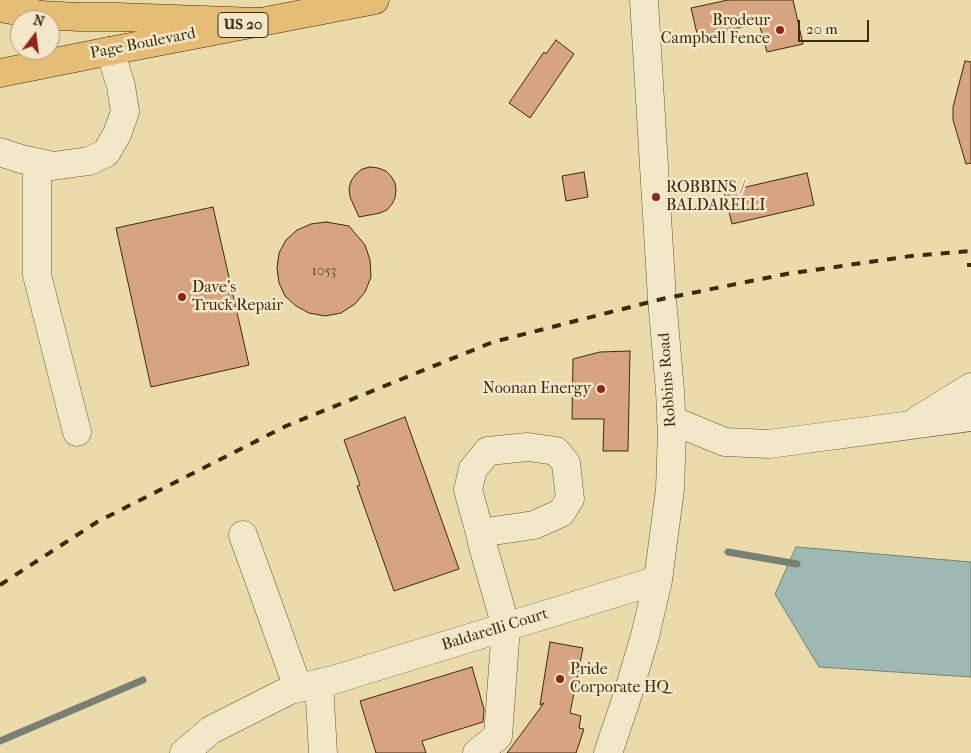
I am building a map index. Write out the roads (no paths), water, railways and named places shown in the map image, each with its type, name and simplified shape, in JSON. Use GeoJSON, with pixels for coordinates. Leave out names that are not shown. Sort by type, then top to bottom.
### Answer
{"type":"FeatureCollection","features":[{"type":"Feature","properties":{"kind":"main road","name":"Page Boulevard"},"geometry":{"type":"LineString","coordinates":[[0,74],[375,0]]}},
{"type":"Feature","properties":{"kind":"main road"},"geometry":{"type":"LineString","coordinates":[[0,8],[51,16],[258,22]]}},
{"type":"Feature","properties":{"kind":"street","name":"Robbins Road"},"geometry":{"type":"LineString","coordinates":[[608,753],[645,636],[658,580],[670,489],[672,432],[670,391],[644,0]]}},
{"type":"Feature","properties":{"kind":"street"},"geometry":{"type":"LineString","coordinates":[[0,152],[53,166],[89,162],[106,153],[117,134],[125,112],[121,86],[110,51]]}},
{"type":"Feature","properties":{"kind":"street"},"geometry":{"type":"LineString","coordinates":[[37,163],[37,275],[77,432]]}},
{"type":"Feature","properties":{"kind":"street"},"geometry":{"type":"LineString","coordinates":[[911,425],[971,387]]}},
{"type":"Feature","properties":{"kind":"street"},"geometry":{"type":"LineString","coordinates":[[671,420],[725,442],[769,444],[971,416]]}},
{"type":"Feature","properties":{"kind":"street"},"geometry":{"type":"LineString","coordinates":[[477,753],[498,736],[506,627],[480,533]]}},
{"type":"Feature","properties":{"kind":"street"},"geometry":{"type":"LineString","coordinates":[[243,535],[316,684],[323,753]]}},
{"type":"Feature","properties":{"kind":"street","name":"Baldarelli Court"},"geometry":{"type":"LineString","coordinates":[[184,753],[211,730],[290,690],[316,684],[658,580]]}},
{"type":"Feature","properties":{"kind":"water"},"geometry":{"type":"Polygon","coordinates":[[[796,547],[971,562],[971,677],[819,667],[775,594],[796,547]]]}},
{"type":"Feature","properties":{"kind":"waterway"},"geometry":{"type":"LineString","coordinates":[[728,552],[797,564]]}},
{"type":"Feature","properties":{"kind":"waterway"},"geometry":{"type":"LineString","coordinates":[[0,741],[143,680]]}},
{"type":"Feature","properties":{"kind":"railway"},"geometry":{"type":"LineString","coordinates":[[0,585],[97,522],[286,426],[493,342],[662,299],[786,274],[911,256],[971,251]]}},
{"type":"Feature","properties":{"kind":"place","name":"Brodeur Campbell Fence"},"geometry":{"type":"Point","coordinates":[780,30]}},
{"type":"Feature","properties":{"kind":"place","name":"ROBBINS / BALDARELLI"},"geometry":{"type":"Point","coordinates":[656,197]}},
{"type":"Feature","properties":{"kind":"place","name":"Dave's Truck Repair"},"geometry":{"type":"Point","coordinates":[182,297]}},
{"type":"Feature","properties":{"kind":"place","name":"Noonan Energy"},"geometry":{"type":"Point","coordinates":[601,389]}},
{"type":"Feature","properties":{"kind":"place","name":"Pride Corporate HQ"},"geometry":{"type":"Point","coordinates":[560,679]}}]}
